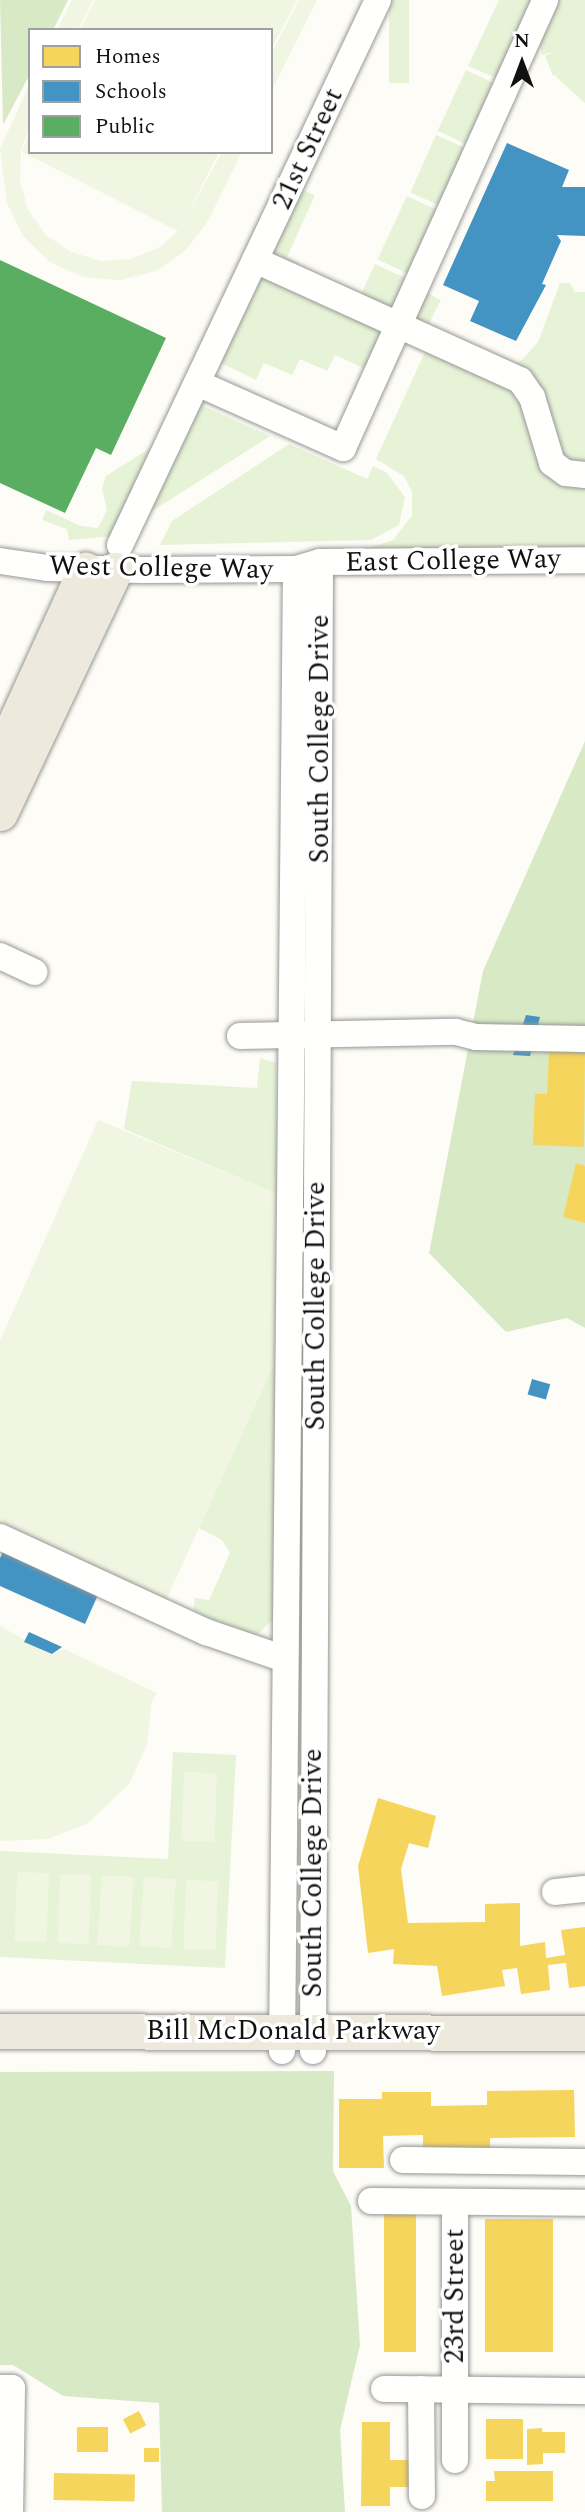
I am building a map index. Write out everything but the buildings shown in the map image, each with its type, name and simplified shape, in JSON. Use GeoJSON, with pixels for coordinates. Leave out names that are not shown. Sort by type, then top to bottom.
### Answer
{"type":"FeatureCollection","features":[{"type":"Feature","properties":{"kind":"main road"},"geometry":{"type":"LineString","coordinates":[[0,756],[107,562]]}},
{"type":"Feature","properties":{"kind":"main road"},"geometry":{"type":"LineString","coordinates":[[0,813],[107,562]]}},
{"type":"Feature","properties":{"kind":"main road","name":"Bill McDonald Parkway"},"geometry":{"type":"LineString","coordinates":[[0,2031],[297,2040],[585,2053]]}},
{"type":"Feature","properties":{"kind":"main road","name":"Bill McDonald Parkway"},"geometry":{"type":"LineString","coordinates":[[0,2051],[585,2033]]}},
{"type":"Feature","properties":{"kind":"street","name":"21st Street"},"geometry":{"type":"LineString","coordinates":[[107,562],[197,383],[378,0]]}},
{"type":"Feature","properties":{"kind":"street"},"geometry":{"type":"LineString","coordinates":[[197,383],[343,448],[545,0]]}},
{"type":"Feature","properties":{"kind":"street"},"geometry":{"type":"LineString","coordinates":[[256,260],[520,380],[532,397],[552,463],[566,473],[585,475]]}},
{"type":"Feature","properties":{"kind":"street","name":"East College Way"},"geometry":{"type":"LineString","coordinates":[[308,566],[585,560]]}},
{"type":"Feature","properties":{"kind":"street","name":"West College Way"},"geometry":{"type":"LineString","coordinates":[[0,561],[308,566]]}},
{"type":"Feature","properties":{"kind":"street","name":"South College Drive"},"geometry":{"type":"LineString","coordinates":[[297,2040],[318,1033],[308,566]]}},
{"type":"Feature","properties":{"kind":"street","name":"South College Drive"},"geometry":{"type":"LineString","coordinates":[[297,2040],[285,1659],[289,1038],[308,566]]}},
{"type":"Feature","properties":{"kind":"street"},"geometry":{"type":"LineString","coordinates":[[0,957],[34,972]]}},
{"type":"Feature","properties":{"kind":"street"},"geometry":{"type":"LineString","coordinates":[[240,1036],[289,1038],[318,1033],[456,1032],[476,1037],[585,1039]]}},
{"type":"Feature","properties":{"kind":"street"},"geometry":{"type":"LineString","coordinates":[[0,1537],[206,1632],[285,1659]]}},
{"type":"Feature","properties":{"kind":"street"},"geometry":{"type":"LineString","coordinates":[[555,1892],[585,1889]]}},
{"type":"Feature","properties":{"kind":"street"},"geometry":{"type":"LineString","coordinates":[[403,2160],[585,2162]]}},
{"type":"Feature","properties":{"kind":"street"},"geometry":{"type":"LineString","coordinates":[[371,2202],[585,2203]]}},
{"type":"Feature","properties":{"kind":"street","name":"23rd Street"},"geometry":{"type":"LineString","coordinates":[[455,2460],[456,2203]]}},
{"type":"Feature","properties":{"kind":"street"},"geometry":{"type":"LineString","coordinates":[[6,2388],[10,2512]]}},
{"type":"Feature","properties":{"kind":"street"},"geometry":{"type":"LineString","coordinates":[[384,2389],[585,2392]]}},
{"type":"Feature","properties":{"kind":"street"},"geometry":{"type":"LineString","coordinates":[[421,2389],[422,2496]]}},
{"type":"Feature","properties":{"kind":"green space"},"geometry":{"type":"Polygon","coordinates":[[[0,0],[68,0],[54,28],[28,28],[28,78],[3,125],[0,0]]]}},
{"type":"Feature","properties":{"kind":"green space"},"geometry":{"type":"Polygon","coordinates":[[[72,0],[93,0],[79,28],[58,28],[72,0]]]}},
{"type":"Feature","properties":{"kind":"green space"},"geometry":{"type":"Polygon","coordinates":[[[95,0],[297,0],[273,46],[273,28],[81,28],[95,0]]]}},
{"type":"Feature","properties":{"kind":"green space"},"geometry":{"type":"Polygon","coordinates":[[[299,0],[317,0],[273,88],[273,50],[299,0]]]}},
{"type":"Feature","properties":{"kind":"green space"},"geometry":{"type":"Polygon","coordinates":[[[389,0],[409,0],[409,83],[389,83],[389,0]]]}},
{"type":"Feature","properties":{"kind":"green space"},"geometry":{"type":"Polygon","coordinates":[[[499,0],[532,0],[499,79],[468,66],[499,0]]]}},
{"type":"Feature","properties":{"kind":"green space"},"geometry":{"type":"Polygon","coordinates":[[[554,0],[585,0],[585,103],[555,76],[563,70],[553,76],[545,56],[553,52],[542,55],[538,34],[554,0]]]}},
{"type":"Feature","properties":{"kind":"green space"},"geometry":{"type":"Polygon","coordinates":[[[466,70],[496,84],[468,145],[438,131],[466,70]]]}},
{"type":"Feature","properties":{"kind":"green space"},"geometry":{"type":"Polygon","coordinates":[[[28,87],[28,132],[21,150],[20,181],[28,210],[46,235],[71,252],[101,261],[131,259],[160,247],[178,231],[22,152],[28,137],[28,154],[218,154],[180,229],[221,154],[241,154],[208,221],[186,250],[156,271],[120,280],[83,277],[50,262],[23,236],[7,203],[0,149],[28,87]]]}},
{"type":"Feature","properties":{"kind":"green space"},"geometry":{"type":"Polygon","coordinates":[[[436,135],[467,149],[441,206],[410,193],[436,135]]]}},
{"type":"Feature","properties":{"kind":"green space"},"geometry":{"type":"Polygon","coordinates":[[[300,189],[315,195],[287,257],[299,263],[295,273],[272,257],[272,248],[300,189]]]}},
{"type":"Feature","properties":{"kind":"green space"},"geometry":{"type":"Polygon","coordinates":[[[407,196],[439,211],[409,274],[377,259],[407,196]]]}},
{"type":"Feature","properties":{"kind":"green space"},"geometry":{"type":"Polygon","coordinates":[[[375,264],[409,280],[392,317],[358,301],[375,264]]]}},
{"type":"Feature","properties":{"kind":"green space"},"geometry":{"type":"Polygon","coordinates":[[[260,276],[388,325],[368,370],[335,355],[327,371],[300,359],[292,375],[264,363],[256,380],[219,362],[260,276]]]}},
{"type":"Feature","properties":{"kind":"green space"},"geometry":{"type":"Polygon","coordinates":[[[560,283],[570,283],[575,292],[585,292],[585,469],[569,469],[506,368],[522,360],[538,342],[560,283]]]}},
{"type":"Feature","properties":{"kind":"green space"},"geometry":{"type":"Polygon","coordinates":[[[423,291],[441,300],[425,330],[408,321],[423,291]]]}},
{"type":"Feature","properties":{"kind":"green space"},"geometry":{"type":"Polygon","coordinates":[[[425,352],[479,376],[513,381],[538,439],[585,479],[585,548],[363,550],[393,540],[412,516],[412,492],[404,476],[376,459],[425,352]]]}},
{"type":"Feature","properties":{"kind":"green space"},"geometry":{"type":"Polygon","coordinates":[[[199,404],[270,436],[149,513],[199,404]]]}},
{"type":"Feature","properties":{"kind":"green space"},"geometry":{"type":"Polygon","coordinates":[[[289,444],[367,479],[373,466],[387,473],[405,497],[399,525],[371,540],[160,545],[172,521],[289,444]]]}},
{"type":"Feature","properties":{"kind":"green space"},"geometry":{"type":"Polygon","coordinates":[[[155,445],[116,536],[69,540],[67,529],[42,520],[46,510],[81,526],[98,528],[107,510],[102,489],[106,476],[155,445]]]}},
{"type":"Feature","properties":{"kind":"green space"},"geometry":{"type":"Polygon","coordinates":[[[585,741],[585,1328],[567,1318],[506,1332],[429,1253],[483,971],[585,741]]]}},
{"type":"Feature","properties":{"kind":"green space"},"geometry":{"type":"Polygon","coordinates":[[[260,1058],[276,1063],[277,1194],[124,1129],[132,1081],[257,1088],[260,1058]]]}},
{"type":"Feature","properties":{"kind":"green space"},"geometry":{"type":"Polygon","coordinates":[[[98,1120],[277,1194],[277,1357],[166,1600],[0,1525],[0,1341],[98,1120]]]}},
{"type":"Feature","properties":{"kind":"green space"},"geometry":{"type":"Polygon","coordinates":[[[277,1357],[276,1617],[258,1634],[247,1637],[193,1610],[195,1598],[209,1600],[230,1553],[222,1540],[199,1528],[277,1357]]]}},
{"type":"Feature","properties":{"kind":"green space"},"geometry":{"type":"Polygon","coordinates":[[[0,1626],[52,1655],[64,1649],[157,1693],[151,1704],[147,1745],[129,1784],[87,1824],[47,1839],[0,1841],[0,1626]]]}},
{"type":"Feature","properties":{"kind":"green space"},"geometry":{"type":"Polygon","coordinates":[[[173,1752],[236,1755],[225,1968],[0,1957],[0,1851],[168,1859],[173,1752]]]}},
{"type":"Feature","properties":{"kind":"green space"},"geometry":{"type":"Polygon","coordinates":[[[184,1772],[217,1773],[215,1842],[182,1841],[184,1772]]]}},
{"type":"Feature","properties":{"kind":"green space"},"geometry":{"type":"Polygon","coordinates":[[[17,1872],[49,1873],[47,1942],[15,1941],[17,1872]]]}},
{"type":"Feature","properties":{"kind":"green space"},"geometry":{"type":"Polygon","coordinates":[[[60,1874],[91,1875],[89,1944],[58,1943],[60,1874]]]}},
{"type":"Feature","properties":{"kind":"green space"},"geometry":{"type":"Polygon","coordinates":[[[102,1875],[134,1877],[129,1947],[97,1945],[102,1875]]]}},
{"type":"Feature","properties":{"kind":"green space"},"geometry":{"type":"Polygon","coordinates":[[[144,1877],[176,1879],[171,1948],[139,1946],[144,1877]]]}},
{"type":"Feature","properties":{"kind":"green space"},"geometry":{"type":"Polygon","coordinates":[[[186,1880],[218,1881],[216,1950],[184,1949],[186,1880]]]}},
{"type":"Feature","properties":{"kind":"green space"},"geometry":{"type":"Polygon","coordinates":[[[334,2071],[333,2171],[351,2206],[360,2345],[340,2430],[345,2512],[162,2512],[159,2403],[63,2396],[13,2365],[0,2365],[0,2072],[334,2071]]]}}]}
